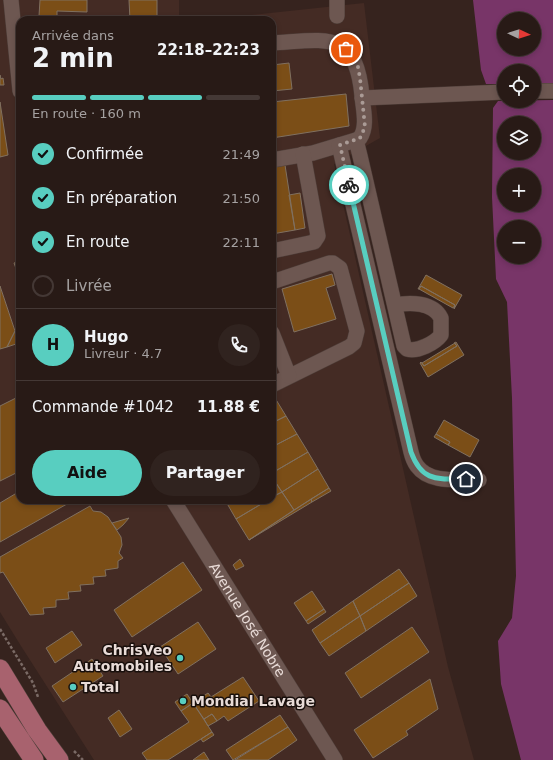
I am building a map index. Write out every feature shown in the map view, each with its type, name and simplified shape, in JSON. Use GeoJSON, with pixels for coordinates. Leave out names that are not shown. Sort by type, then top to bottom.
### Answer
{"type":"FeatureCollection","features":[{"type":"Feature","properties":{"kind":"main road"},"geometry":{"type":"LineString","coordinates":[[0,669],[37,730],[59,760]]}},
{"type":"Feature","properties":{"kind":"main road"},"geometry":{"type":"LineString","coordinates":[[0,709],[34,760]]}},
{"type":"Feature","properties":{"kind":"street"},"geometry":{"type":"LineString","coordinates":[[11,0],[16,39]]}},
{"type":"Feature","properties":{"kind":"street"},"geometry":{"type":"LineString","coordinates":[[337,0],[337,16]]}},
{"type":"Feature","properties":{"kind":"street"},"geometry":{"type":"LineString","coordinates":[[276,43],[327,40],[338,43],[353,57],[358,67],[365,127],[360,138],[356,140],[324,150],[276,159]]}},
{"type":"Feature","properties":{"kind":"street"},"geometry":{"type":"LineString","coordinates":[[541,91],[553,91]]}},
{"type":"Feature","properties":{"kind":"street"},"geometry":{"type":"LineString","coordinates":[[362,98],[497,92]]}},
{"type":"Feature","properties":{"kind":"street"},"geometry":{"type":"LineString","coordinates":[[356,140],[395,305]]}},
{"type":"Feature","properties":{"kind":"street"},"geometry":{"type":"LineString","coordinates":[[340,145],[411,452],[416,466],[425,475],[439,479],[479,480]]}},
{"type":"Feature","properties":{"kind":"street"},"geometry":{"type":"LineString","coordinates":[[276,250],[314,242],[318,236],[303,154]]}},
{"type":"Feature","properties":{"kind":"street"},"geometry":{"type":"LineString","coordinates":[[276,281],[329,263],[338,265],[357,331],[354,343],[276,383]]}},
{"type":"Feature","properties":{"kind":"street"},"geometry":{"type":"LineString","coordinates":[[276,343],[289,376]]}},
{"type":"Feature","properties":{"kind":"street","name":"Avenue José Nobre"},"geometry":{"type":"LineString","coordinates":[[176,504],[336,760]]}},
{"type":"Feature","properties":{"kind":"path"},"geometry":{"type":"LineString","coordinates":[[0,629],[33,683]]}},
{"type":"Feature","properties":{"kind":"shaded area"},"geometry":{"type":"Polygon","coordinates":[[[0,0],[179,0],[179,16],[16,16],[16,504],[276,504],[276,16],[242,16],[364,3],[380,138],[334,164],[448,667],[474,760],[94,760],[0,612],[0,0]]]}},
{"type":"Feature","properties":{"kind":"shaded area"},"geometry":{"type":"Polygon","coordinates":[[[473,0],[553,0],[553,84],[541,84],[541,64],[497,64],[497,84],[486,84],[481,70],[473,0]]]}},
{"type":"Feature","properties":{"kind":"shaded area"},"geometry":{"type":"Polygon","coordinates":[[[541,100],[553,100],[553,760],[521,760],[501,684],[498,641],[512,618],[516,576],[512,398],[507,302],[496,279],[492,197],[493,108],[497,102],[497,108],[541,108],[541,100]]]}},
{"type":"Feature","properties":{"kind":"building"},"geometry":{"type":"Polygon","coordinates":[[[40,0],[87,0],[87,12],[57,11],[57,16],[39,16],[40,0]]]}},
{"type":"Feature","properties":{"kind":"building"},"geometry":{"type":"Polygon","coordinates":[[[129,0],[157,0],[157,16],[130,16],[129,0]]]}},
{"type":"Feature","properties":{"kind":"building"},"geometry":{"type":"Polygon","coordinates":[[[289,63],[292,89],[276,91],[276,65],[289,63]]]}},
{"type":"Feature","properties":{"kind":"building"},"geometry":{"type":"Polygon","coordinates":[[[0,75],[1,79],[3,78],[4,85],[0,85],[0,75]]]}},
{"type":"Feature","properties":{"kind":"building"},"geometry":{"type":"Polygon","coordinates":[[[346,94],[349,126],[276,137],[276,102],[346,94]]]}},
{"type":"Feature","properties":{"kind":"building"},"geometry":{"type":"Polygon","coordinates":[[[0,102],[8,155],[0,157],[0,102]]]}},
{"type":"Feature","properties":{"kind":"building"},"geometry":{"type":"Polygon","coordinates":[[[285,165],[295,230],[276,233],[276,167],[285,165]]]}},
{"type":"Feature","properties":{"kind":"building"},"geometry":{"type":"Polygon","coordinates":[[[300,193],[305,228],[295,230],[289,195],[300,193]]]}},
{"type":"Feature","properties":{"kind":"building"},"geometry":{"type":"Polygon","coordinates":[[[332,274],[335,285],[326,288],[336,319],[294,332],[282,289],[332,274]]]}},
{"type":"Feature","properties":{"kind":"building"},"geometry":{"type":"Polygon","coordinates":[[[426,275],[462,295],[454,309],[455,305],[421,286],[418,289],[426,275]]]}},
{"type":"Feature","properties":{"kind":"building"},"geometry":{"type":"Polygon","coordinates":[[[0,286],[15,331],[7,347],[0,349],[0,286]]]}},
{"type":"Feature","properties":{"kind":"building"},"geometry":{"type":"Polygon","coordinates":[[[421,286],[455,305],[453,308],[419,289],[421,286]]]}},
{"type":"Feature","properties":{"kind":"building"},"geometry":{"type":"Polygon","coordinates":[[[15,331],[16,344],[7,347],[15,331]]]}},
{"type":"Feature","properties":{"kind":"building"},"geometry":{"type":"Polygon","coordinates":[[[456,342],[464,355],[428,377],[420,363],[421,362],[424,366],[457,346],[454,343],[456,342]]]}},
{"type":"Feature","properties":{"kind":"building"},"geometry":{"type":"Polygon","coordinates":[[[455,343],[457,346],[424,366],[422,363],[455,343]]]}},
{"type":"Feature","properties":{"kind":"building"},"geometry":{"type":"Polygon","coordinates":[[[16,398],[16,473],[0,481],[0,406],[16,398]]]}},
{"type":"Feature","properties":{"kind":"building"},"geometry":{"type":"Polygon","coordinates":[[[276,400],[286,416],[276,421],[276,400]]]}},
{"type":"Feature","properties":{"kind":"building"},"geometry":{"type":"Polygon","coordinates":[[[286,416],[297,434],[276,445],[276,421],[286,416]]]}},
{"type":"Feature","properties":{"kind":"building"},"geometry":{"type":"Polygon","coordinates":[[[444,420],[479,440],[470,457],[448,445],[450,442],[436,434],[444,420]]]}},
{"type":"Feature","properties":{"kind":"building"},"geometry":{"type":"Polygon","coordinates":[[[297,434],[308,452],[276,471],[276,445],[297,434]]]}},
{"type":"Feature","properties":{"kind":"building"},"geometry":{"type":"Polygon","coordinates":[[[436,434],[450,442],[448,445],[434,437],[436,434]]]}},
{"type":"Feature","properties":{"kind":"building"},"geometry":{"type":"Polygon","coordinates":[[[308,452],[318,469],[282,492],[276,483],[276,471],[308,452]]]}},
{"type":"Feature","properties":{"kind":"building"},"geometry":{"type":"Polygon","coordinates":[[[318,469],[329,488],[294,510],[282,492],[318,469]]]}},
{"type":"Feature","properties":{"kind":"building"},"geometry":{"type":"Polygon","coordinates":[[[276,483],[282,492],[276,495],[276,483]]]}},
{"type":"Feature","properties":{"kind":"building"},"geometry":{"type":"Polygon","coordinates":[[[329,488],[331,491],[312,502],[311,499],[329,488]]]}},
{"type":"Feature","properties":{"kind":"building"},"geometry":{"type":"Polygon","coordinates":[[[282,492],[294,510],[249,540],[236,519],[261,504],[276,504],[276,495],[282,492]]]}},
{"type":"Feature","properties":{"kind":"building"},"geometry":{"type":"Polygon","coordinates":[[[16,493],[16,504],[67,504],[0,542],[0,503],[16,493]]]}},
{"type":"Feature","properties":{"kind":"building"},"geometry":{"type":"Polygon","coordinates":[[[311,499],[312,502],[249,540],[299,507],[311,499]]]}},
{"type":"Feature","properties":{"kind":"building"},"geometry":{"type":"Polygon","coordinates":[[[227,504],[261,504],[236,519],[227,504]]]}},
{"type":"Feature","properties":{"kind":"building"},"geometry":{"type":"Polygon","coordinates":[[[90,506],[93,511],[101,512],[108,517],[121,537],[122,545],[119,553],[123,558],[118,561],[118,568],[105,570],[106,576],[93,577],[94,584],[80,585],[81,591],[68,592],[69,599],[56,600],[56,607],[43,608],[44,614],[30,615],[3,572],[0,573],[0,557],[90,506]]]}},
{"type":"Feature","properties":{"kind":"building"},"geometry":{"type":"Polygon","coordinates":[[[129,518],[117,530],[112,523],[129,518]]]}},
{"type":"Feature","properties":{"kind":"building"},"geometry":{"type":"Polygon","coordinates":[[[240,559],[244,566],[236,570],[233,565],[240,559]]]}},
{"type":"Feature","properties":{"kind":"building"},"geometry":{"type":"Polygon","coordinates":[[[183,562],[202,590],[132,637],[114,610],[183,562]]]}},
{"type":"Feature","properties":{"kind":"building"},"geometry":{"type":"Polygon","coordinates":[[[399,569],[409,583],[360,616],[353,601],[399,569]]]}},
{"type":"Feature","properties":{"kind":"building"},"geometry":{"type":"Polygon","coordinates":[[[409,583],[417,596],[366,631],[360,616],[409,583]]]}},
{"type":"Feature","properties":{"kind":"building"},"geometry":{"type":"Polygon","coordinates":[[[312,591],[324,609],[306,621],[294,603],[312,591]]]}},
{"type":"Feature","properties":{"kind":"building"},"geometry":{"type":"Polygon","coordinates":[[[353,601],[360,616],[320,643],[312,630],[353,601]]]}},
{"type":"Feature","properties":{"kind":"building"},"geometry":{"type":"Polygon","coordinates":[[[324,609],[326,612],[308,624],[306,621],[324,609]]]}},
{"type":"Feature","properties":{"kind":"building"},"geometry":{"type":"Polygon","coordinates":[[[360,616],[366,631],[329,656],[320,643],[360,616]]]}},
{"type":"Feature","properties":{"kind":"building"},"geometry":{"type":"Polygon","coordinates":[[[198,622],[216,649],[178,674],[160,647],[198,622]]]}},
{"type":"Feature","properties":{"kind":"building"},"geometry":{"type":"Polygon","coordinates":[[[412,627],[429,652],[361,698],[345,673],[412,627]]]}},
{"type":"Feature","properties":{"kind":"building"},"geometry":{"type":"Polygon","coordinates":[[[72,631],[82,645],[55,663],[46,648],[72,631]]]}},
{"type":"Feature","properties":{"kind":"building"},"geometry":{"type":"Polygon","coordinates":[[[92,659],[103,676],[63,702],[52,686],[92,659]]]}},
{"type":"Feature","properties":{"kind":"building"},"geometry":{"type":"Polygon","coordinates":[[[243,677],[259,701],[228,721],[224,716],[217,721],[212,714],[204,719],[193,703],[208,693],[211,697],[243,677]]]}},
{"type":"Feature","properties":{"kind":"building"},"geometry":{"type":"Polygon","coordinates":[[[430,679],[438,709],[406,731],[408,735],[373,758],[354,730],[430,679]]]}},
{"type":"Feature","properties":{"kind":"building"},"geometry":{"type":"Polygon","coordinates":[[[187,694],[193,703],[181,711],[175,702],[187,694]]]}},
{"type":"Feature","properties":{"kind":"building"},"geometry":{"type":"Polygon","coordinates":[[[193,703],[212,732],[168,760],[147,760],[142,753],[189,722],[181,711],[193,703]]]}},
{"type":"Feature","properties":{"kind":"building"},"geometry":{"type":"Polygon","coordinates":[[[119,710],[132,729],[120,737],[108,718],[119,710]]]}},
{"type":"Feature","properties":{"kind":"building"},"geometry":{"type":"Polygon","coordinates":[[[212,714],[217,721],[208,726],[204,719],[212,714]]]}},
{"type":"Feature","properties":{"kind":"building"},"geometry":{"type":"Polygon","coordinates":[[[280,715],[288,727],[233,760],[226,750],[280,715]]]}},
{"type":"Feature","properties":{"kind":"building"},"geometry":{"type":"Polygon","coordinates":[[[288,727],[297,740],[268,760],[235,760],[288,727]]]}},
{"type":"Feature","properties":{"kind":"building"},"geometry":{"type":"Polygon","coordinates":[[[212,732],[214,735],[203,742],[201,739],[212,732]]]}},
{"type":"Feature","properties":{"kind":"building"},"geometry":{"type":"Polygon","coordinates":[[[204,752],[209,760],[193,760],[204,752]]]}},
{"type":"Feature","properties":{"kind":"way so far"},"geometry":{"type":"LineString","coordinates":[[346,49],[353,57],[358,67],[365,127],[364,133],[360,138],[340,145],[349,185]]}},
{"type":"Feature","properties":{"kind":"place","name":"ChrisVeo Automobiles"},"geometry":{"type":"Point","coordinates":[180,658]}},
{"type":"Feature","properties":{"kind":"place","name":"Total"},"geometry":{"type":"Point","coordinates":[73,687]}},
{"type":"Feature","properties":{"kind":"place","name":"Mondial Lavage"},"geometry":{"type":"Point","coordinates":[183,701]}},
{"type":"Feature","properties":{"kind":"route"},"geometry":{"type":"LineString","coordinates":[[349,185],[411,452],[416,466],[425,475],[439,479],[466,479]]}}]}
